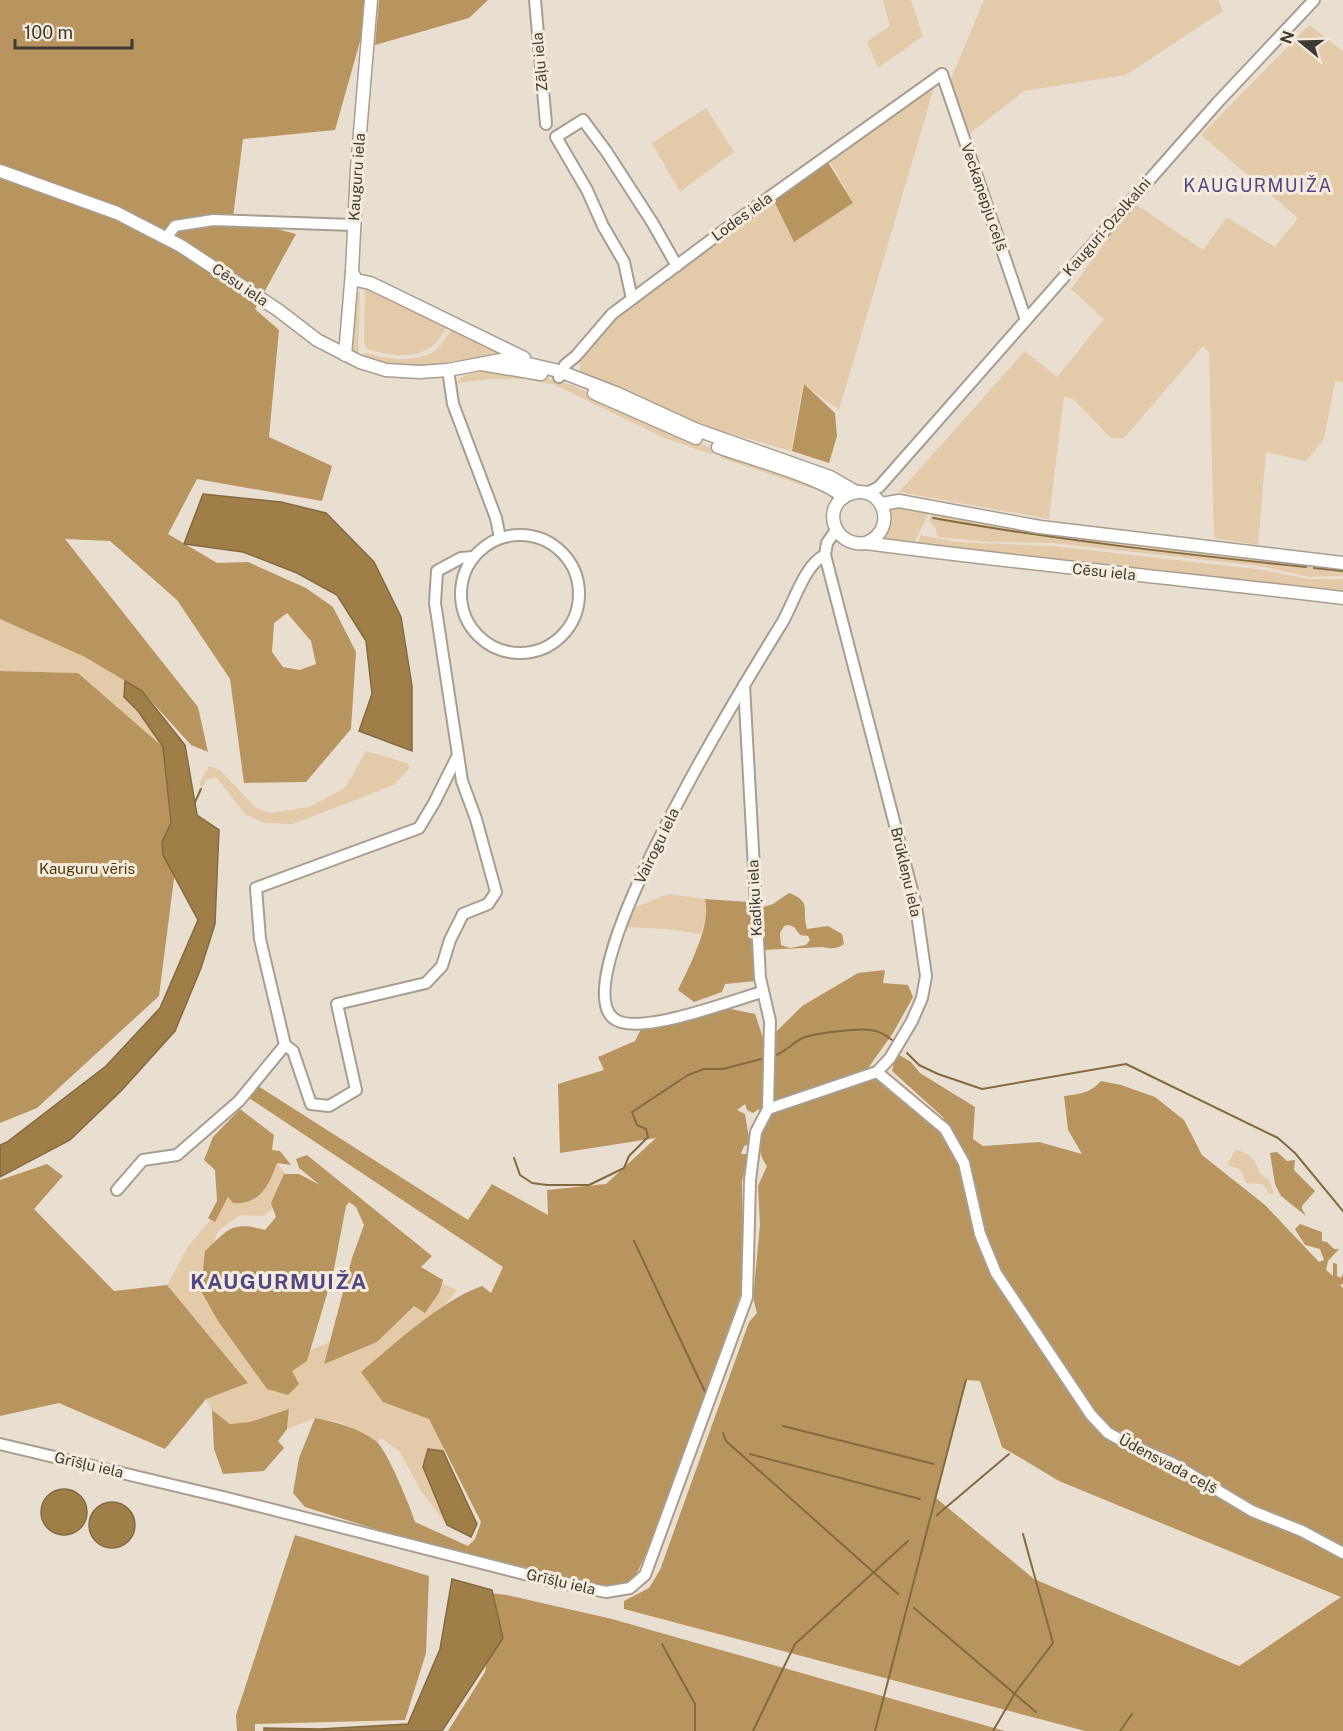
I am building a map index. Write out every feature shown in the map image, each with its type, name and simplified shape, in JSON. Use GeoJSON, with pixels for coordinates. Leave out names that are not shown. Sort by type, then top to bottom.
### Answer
{"type":"FeatureCollection","features":[{"type":"Feature","properties":{"kind":"main road","name":"Kauguru iela"},"geometry":{"type":"LineString","coordinates":[[345,355],[371,0]]}},
{"type":"Feature","properties":{"kind":"main road","name":"Cēsu iela"},"geometry":{"type":"LineString","coordinates":[[0,171],[117,213],[166,238],[193,253],[278,310],[317,340],[360,362],[386,370],[420,372],[448,370],[506,359],[545,368],[701,440],[820,482],[839,492],[843,498]]}},
{"type":"Feature","properties":{"kind":"main road"},"geometry":{"type":"LineString","coordinates":[[352,272],[356,280],[378,287],[545,368]]}},
{"type":"Feature","properties":{"kind":"main road","name":"Cēsu iela"},"geometry":{"type":"LineString","coordinates":[[481,364],[560,375],[616,393],[706,434],[830,477],[871,498]]}},
{"type":"Feature","properties":{"kind":"main road"},"geometry":{"type":"LineString","coordinates":[[840,534],[833,517],[835,509],[843,498],[871,498],[1041,527],[1343,563]]}},
{"type":"Feature","properties":{"kind":"main road"},"geometry":{"type":"LineString","coordinates":[[866,543],[876,537],[883,528],[885,516],[871,498]]}},
{"type":"Feature","properties":{"kind":"main road","name":"Cēsu iela"},"geometry":{"type":"LineString","coordinates":[[840,534],[853,543],[1343,598]]}},
{"type":"Feature","properties":{"kind":"street","name":"Zāļu iela"},"geometry":{"type":"LineString","coordinates":[[535,0],[546,124]]}},
{"type":"Feature","properties":{"kind":"street","name":"Kauguri-Ozolkalni"},"geometry":{"type":"LineString","coordinates":[[871,498],[1218,102],[1314,0]]}},
{"type":"Feature","properties":{"kind":"street","name":"Veckaņepju ceļš"},"geometry":{"type":"LineString","coordinates":[[942,74],[1026,320]]}},
{"type":"Feature","properties":{"kind":"street","name":"Lodes iela"},"geometry":{"type":"LineString","coordinates":[[560,375],[565,365],[576,356],[612,314],[942,74]]}},
{"type":"Feature","properties":{"kind":"street"},"geometry":{"type":"LineString","coordinates":[[632,299],[624,262],[556,137],[583,120],[606,150],[677,266]]}},
{"type":"Feature","properties":{"kind":"street"},"geometry":{"type":"LineString","coordinates":[[166,238],[175,226],[213,220],[353,225]]}},
{"type":"Feature","properties":{"kind":"street"},"geometry":{"type":"LineString","coordinates":[[448,370],[453,404],[496,518],[500,538]]}},
{"type":"Feature","properties":{"kind":"street"},"geometry":{"type":"LineString","coordinates":[[522,534],[541,538],[557,548],[569,561],[577,578],[579,597],[575,615],[566,631],[552,644],[536,651],[519,654],[495,648],[475,634],[466,620],[461,604],[460,588],[473,557],[482,548],[500,538],[522,534]]}},
{"type":"Feature","properties":{"kind":"street"},"geometry":{"type":"LineString","coordinates":[[825,553],[827,543],[840,534]]}},
{"type":"Feature","properties":{"kind":"street","name":"Vairogu iela"},"geometry":{"type":"LineString","coordinates":[[762,992],[672,1020],[645,1024],[617,1021],[612,1018],[606,1008],[608,973],[621,923],[687,784],[786,618],[806,577],[817,559],[825,553]]}},
{"type":"Feature","properties":{"kind":"street","name":"Brūkleņu iela"},"geometry":{"type":"LineString","coordinates":[[825,553],[916,906],[924,954],[926,976],[922,998],[912,1021],[890,1058],[877,1072]]}},
{"type":"Feature","properties":{"kind":"street"},"geometry":{"type":"LineString","coordinates":[[458,754],[419,828],[256,888],[260,939],[285,1045],[294,1051],[311,1104],[329,1106],[356,1090],[337,1004],[426,983],[442,966],[450,940],[463,914],[488,904],[496,892],[476,819],[462,781],[458,754],[435,603],[437,571],[461,558],[473,557]]}},
{"type":"Feature","properties":{"kind":"street","name":"Kadiķu iela"},"geometry":{"type":"LineString","coordinates":[[744,685],[762,992],[770,1021],[768,1109]]}},
{"type":"Feature","properties":{"kind":"street"},"geometry":{"type":"LineString","coordinates":[[117,1190],[143,1160],[177,1155],[239,1101],[285,1045]]}},
{"type":"Feature","properties":{"kind":"street"},"geometry":{"type":"LineString","coordinates":[[768,1109],[877,1072]]}},
{"type":"Feature","properties":{"kind":"street","name":"Ūdensvada ceļš"},"geometry":{"type":"LineString","coordinates":[[877,1072],[945,1129],[964,1163],[980,1234],[996,1273],[1091,1415],[1108,1433],[1172,1463],[1252,1511],[1302,1531],[1343,1553]]}},
{"type":"Feature","properties":{"kind":"street","name":"Grīšļu iela"},"geometry":{"type":"LineString","coordinates":[[0,1444],[244,1502],[552,1581],[606,1592],[630,1588],[645,1575],[654,1556],[747,1297],[750,1180],[756,1132],[768,1109]]}},
{"type":"Feature","properties":{"kind":"shaded area"},"geometry":{"type":"Polygon","coordinates":[[[883,0],[911,0],[923,36],[878,68],[867,42],[890,26],[883,0]]]}},
{"type":"Feature","properties":{"kind":"shaded area"},"geometry":{"type":"Polygon","coordinates":[[[984,0],[1218,0],[1223,11],[1126,75],[1024,91],[968,135],[950,81],[984,0]]]}},
{"type":"Feature","properties":{"kind":"shaded area"},"geometry":{"type":"Polygon","coordinates":[[[1309,25],[1343,51],[1343,382],[1335,381],[1324,439],[1306,461],[1266,452],[1258,545],[1214,538],[1209,352],[1203,346],[1124,438],[1111,438],[1073,399],[1064,397],[1049,519],[899,492],[1025,351],[1057,377],[1104,319],[1071,289],[1134,203],[1203,250],[1227,217],[1275,247],[1298,218],[1201,135],[1309,25]]]}},
{"type":"Feature","properties":{"kind":"shaded area"},"geometry":{"type":"Polygon","coordinates":[[[936,81],[839,410],[803,384],[791,451],[683,420],[580,374],[580,357],[603,330],[772,197],[794,242],[853,203],[827,156],[936,81]]]}},
{"type":"Feature","properties":{"kind":"shaded area"},"geometry":{"type":"Polygon","coordinates":[[[706,108],[734,152],[680,192],[652,143],[706,108]]]}},
{"type":"Feature","properties":{"kind":"shaded area"},"geometry":{"type":"Polygon","coordinates":[[[369,286],[448,324],[433,345],[424,351],[392,355],[367,349],[364,342],[365,287],[369,286]]]}},
{"type":"Feature","properties":{"kind":"shaded area"},"geometry":{"type":"Polygon","coordinates":[[[360,290],[358,358],[353,353],[350,344],[354,327],[355,299],[360,290]]]}},
{"type":"Feature","properties":{"kind":"shaded area"},"geometry":{"type":"Polygon","coordinates":[[[453,327],[507,353],[486,360],[454,361],[425,366],[396,366],[362,359],[363,354],[367,353],[402,359],[420,357],[439,348],[453,327]]]}},
{"type":"Feature","properties":{"kind":"shaded area"},"geometry":{"type":"Polygon","coordinates":[[[495,371],[532,374],[572,385],[715,450],[714,453],[711,454],[664,438],[555,385],[525,379],[492,379],[457,383],[468,374],[495,371]]]}},
{"type":"Feature","properties":{"kind":"shaded area"},"geometry":{"type":"Polygon","coordinates":[[[719,453],[819,485],[832,495],[721,458],[719,453]]]}},
{"type":"Feature","properties":{"kind":"shaded area"},"geometry":{"type":"Polygon","coordinates":[[[203,494],[281,502],[326,513],[374,562],[401,617],[412,686],[412,751],[359,731],[372,694],[366,641],[337,595],[297,573],[243,552],[184,544],[203,494]]]}},
{"type":"Feature","properties":{"kind":"shaded area"},"geometry":{"type":"Polygon","coordinates":[[[892,505],[929,513],[913,545],[881,541],[887,528],[892,505]]]}},
{"type":"Feature","properties":{"kind":"shaded area"},"geometry":{"type":"Polygon","coordinates":[[[932,513],[1060,535],[1343,568],[1343,576],[1310,577],[1260,566],[1052,543],[988,542],[938,537],[935,527],[929,520],[932,513]]]}},
{"type":"Feature","properties":{"kind":"shaded area"},"geometry":{"type":"Polygon","coordinates":[[[921,535],[957,542],[1053,546],[1264,570],[1308,579],[1343,579],[1343,592],[916,546],[921,535]]]}},
{"type":"Feature","properties":{"kind":"shaded area"},"geometry":{"type":"Polygon","coordinates":[[[0,619],[85,657],[125,681],[125,697],[138,711],[163,747],[78,673],[0,671],[0,619]]]}},
{"type":"Feature","properties":{"kind":"shaded area"},"geometry":{"type":"Polygon","coordinates":[[[125,681],[142,691],[185,745],[197,815],[219,830],[215,924],[201,968],[175,1031],[121,1091],[70,1140],[0,1177],[0,1145],[106,1066],[160,1008],[198,920],[163,855],[162,842],[171,823],[163,747],[138,711],[124,697],[125,681]]]}},
{"type":"Feature","properties":{"kind":"shaded area"},"geometry":{"type":"Polygon","coordinates":[[[366,751],[407,763],[410,768],[394,785],[293,824],[265,823],[246,815],[216,777],[206,780],[201,789],[200,782],[209,766],[220,770],[256,808],[271,813],[309,807],[345,788],[366,751]]]}},
{"type":"Feature","properties":{"kind":"shaded area"},"geometry":{"type":"Polygon","coordinates":[[[668,894],[705,899],[708,911],[701,934],[627,927],[631,909],[668,894]]]}},
{"type":"Feature","properties":{"kind":"shaded area"},"geometry":{"type":"Polygon","coordinates":[[[1235,1150],[1248,1154],[1254,1160],[1259,1172],[1270,1182],[1274,1194],[1270,1194],[1262,1184],[1246,1183],[1240,1169],[1227,1165],[1235,1150]]]}},
{"type":"Feature","properties":{"kind":"shaded area"},"geometry":{"type":"Polygon","coordinates":[[[277,1163],[287,1176],[280,1201],[264,1216],[240,1215],[218,1231],[210,1252],[284,1360],[357,1332],[426,1276],[457,1290],[427,1327],[421,1405],[441,1426],[443,1451],[428,1449],[430,1486],[447,1525],[421,1491],[400,1452],[381,1438],[378,1442],[339,1422],[315,1418],[287,1429],[289,1410],[250,1422],[230,1424],[212,1410],[206,1399],[248,1383],[167,1285],[189,1245],[218,1211],[224,1188],[277,1163]]]}},
{"type":"Feature","properties":{"kind":"shaded area"},"geometry":{"type":"Polygon","coordinates":[[[428,1449],[443,1451],[477,1524],[471,1537],[447,1525],[423,1467],[428,1449]]]}},
{"type":"Feature","properties":{"kind":"shaded area"},"geometry":{"type":"Polygon","coordinates":[[[64,1489],[80,1496],[87,1512],[80,1528],[64,1535],[48,1528],[41,1512],[48,1496],[64,1489]]]}},
{"type":"Feature","properties":{"kind":"shaded area"},"geometry":{"type":"Polygon","coordinates":[[[112,1502],[128,1509],[135,1525],[128,1541],[112,1548],[96,1541],[89,1525],[96,1509],[112,1502]]]}},
{"type":"Feature","properties":{"kind":"shaded area"},"geometry":{"type":"Polygon","coordinates":[[[452,1579],[492,1590],[503,1638],[442,1731],[264,1731],[264,1728],[320,1729],[408,1724],[440,1649],[452,1579]]]}},
{"type":"Feature","properties":{"kind":"green space"},"geometry":{"type":"Polygon","coordinates":[[[0,0],[367,0],[368,13],[335,130],[243,139],[233,217],[296,234],[255,309],[279,330],[269,437],[332,466],[322,501],[197,479],[168,534],[217,563],[248,562],[306,588],[333,607],[356,652],[351,729],[306,782],[244,783],[230,679],[177,600],[110,541],[65,539],[198,707],[208,752],[191,745],[142,691],[85,657],[0,619],[0,0]],[[287,613],[274,623],[272,652],[283,667],[300,670],[316,664],[311,641],[287,613]]]}},
{"type":"Feature","properties":{"kind":"green space"},"geometry":{"type":"Polygon","coordinates":[[[379,0],[488,0],[469,18],[375,45],[379,0]]]}},
{"type":"Feature","properties":{"kind":"green space"},"geometry":{"type":"Polygon","coordinates":[[[826,159],[853,203],[794,242],[772,197],[826,159]]]}},
{"type":"Feature","properties":{"kind":"green space"},"geometry":{"type":"Polygon","coordinates":[[[804,384],[835,413],[837,436],[829,463],[792,451],[804,384]]]}},
{"type":"Feature","properties":{"kind":"green space","name":"Kauguru vēris"},"geometry":{"type":"Polygon","coordinates":[[[0,671],[78,673],[163,747],[175,871],[159,996],[37,1108],[0,1123],[0,671]]]}},
{"type":"Feature","properties":{"kind":"green space"},"geometry":{"type":"Polygon","coordinates":[[[789,893],[796,896],[804,903],[807,929],[828,926],[842,934],[844,944],[834,948],[763,950],[760,908],[773,904],[789,893]],[[784,926],[780,933],[781,945],[790,948],[806,945],[810,940],[808,936],[800,935],[794,927],[784,926]]]}},
{"type":"Feature","properties":{"kind":"green space"},"geometry":{"type":"Polygon","coordinates":[[[705,899],[749,902],[755,981],[725,984],[722,992],[694,1002],[678,990],[702,933],[705,921],[705,899]]]}},
{"type":"Feature","properties":{"kind":"green space"},"geometry":{"type":"Polygon","coordinates":[[[885,970],[883,983],[908,985],[913,997],[893,1033],[866,1071],[932,1124],[944,1118],[892,1071],[896,1053],[911,1062],[920,1073],[975,1107],[973,1139],[983,1146],[1039,1142],[1082,1154],[1068,1130],[1064,1096],[1084,1092],[1101,1081],[1121,1085],[1155,1097],[1184,1120],[1202,1155],[1265,1205],[1319,1262],[1324,1260],[1320,1249],[1305,1245],[1295,1229],[1300,1224],[1322,1232],[1322,1241],[1327,1242],[1334,1249],[1339,1249],[1328,1261],[1326,1270],[1333,1276],[1333,1263],[1337,1264],[1337,1276],[1341,1278],[1343,1273],[1343,1284],[1340,1285],[1343,1288],[1343,1731],[1085,1731],[624,1609],[624,1601],[649,1588],[660,1570],[749,1322],[757,1313],[753,1298],[760,1225],[758,1186],[767,1166],[759,1147],[759,1109],[753,1113],[747,1110],[745,1104],[737,1110],[745,1114],[750,1144],[744,1146],[741,1154],[749,1154],[742,1181],[743,1286],[703,1410],[656,1532],[631,1586],[600,1588],[552,1579],[305,1507],[293,1493],[299,1458],[315,1418],[331,1421],[362,1432],[381,1446],[398,1479],[415,1522],[468,1546],[475,1539],[481,1522],[429,1419],[383,1402],[361,1372],[418,1324],[451,1302],[482,1286],[491,1293],[503,1267],[246,1096],[255,1084],[468,1220],[492,1184],[548,1215],[547,1190],[606,1184],[656,1138],[560,1153],[558,1084],[604,1070],[598,1057],[635,1041],[642,1027],[721,1007],[755,1014],[764,1041],[770,1038],[802,1006],[858,973],[885,970]],[[966,1380],[936,1498],[1034,1579],[1239,1666],[1341,1597],[1059,1481],[1002,1447],[980,1381],[966,1380]]]}},
{"type":"Feature","properties":{"kind":"green space"},"geometry":{"type":"Polygon","coordinates":[[[240,1109],[274,1135],[272,1150],[280,1151],[291,1165],[277,1163],[267,1186],[250,1201],[233,1203],[228,1197],[215,1222],[208,1218],[217,1201],[215,1170],[204,1160],[213,1137],[240,1109]]]}},
{"type":"Feature","properties":{"kind":"green space"},"geometry":{"type":"Polygon","coordinates":[[[1277,1152],[1287,1161],[1295,1160],[1294,1170],[1315,1191],[1302,1206],[1306,1216],[1281,1196],[1275,1184],[1270,1153],[1277,1152]]]}},
{"type":"Feature","properties":{"kind":"green space"},"geometry":{"type":"Polygon","coordinates":[[[307,1155],[432,1256],[421,1267],[443,1280],[439,1293],[425,1313],[414,1306],[377,1342],[324,1364],[352,1258],[364,1225],[356,1207],[349,1202],[346,1206],[333,1274],[307,1361],[292,1371],[299,1384],[288,1395],[267,1389],[218,1321],[201,1291],[205,1251],[231,1229],[245,1226],[265,1230],[276,1217],[271,1203],[284,1174],[299,1174],[320,1185],[299,1168],[296,1159],[307,1155]]]}},
{"type":"Feature","properties":{"kind":"green space"},"geometry":{"type":"Polygon","coordinates":[[[47,1164],[63,1176],[34,1209],[114,1291],[167,1285],[248,1383],[206,1399],[165,1449],[59,1403],[0,1416],[0,1180],[47,1164]]]}},
{"type":"Feature","properties":{"kind":"green space"},"geometry":{"type":"Polygon","coordinates":[[[289,1409],[287,1429],[278,1441],[284,1448],[264,1471],[223,1474],[214,1449],[212,1410],[230,1424],[250,1422],[289,1409]]]}},
{"type":"Feature","properties":{"kind":"green space"},"geometry":{"type":"Polygon","coordinates":[[[295,1535],[429,1576],[426,1653],[405,1720],[255,1724],[255,1731],[237,1731],[236,1715],[295,1535]]]}},
{"type":"Feature","properties":{"kind":"green space"},"geometry":{"type":"Polygon","coordinates":[[[480,1592],[507,1595],[612,1619],[1005,1731],[448,1731],[485,1672],[489,1648],[480,1592]]]}},
{"type":"Feature","properties":{"kind":"waterway"},"geometry":{"type":"LineString","coordinates":[[933,518],[1119,546],[1306,567]]}},
{"type":"Feature","properties":{"kind":"waterway"},"geometry":{"type":"LineString","coordinates":[[1314,568],[1343,571]]}},
{"type":"Feature","properties":{"kind":"waterway"},"geometry":{"type":"LineString","coordinates":[[195,802],[201,789]]}},
{"type":"Feature","properties":{"kind":"waterway"},"geometry":{"type":"LineString","coordinates":[[773,1056],[805,1037],[828,1032],[871,1030],[882,1033],[892,1040]]}},
{"type":"Feature","properties":{"kind":"waterway"},"geometry":{"type":"LineString","coordinates":[[907,1053],[919,1065],[982,1089],[1126,1064],[1278,1138],[1295,1153],[1343,1211]]}},
{"type":"Feature","properties":{"kind":"waterway"},"geometry":{"type":"LineString","coordinates":[[514,1158],[520,1175],[532,1183],[589,1185],[624,1168],[629,1156],[648,1137],[646,1129],[637,1125],[632,1112],[688,1075],[704,1069],[723,1069],[765,1058]]}},
{"type":"Feature","properties":{"kind":"waterway"},"geometry":{"type":"LineString","coordinates":[[634,1241],[705,1392]]}},
{"type":"Feature","properties":{"kind":"waterway"},"geometry":{"type":"LineString","coordinates":[[875,1731],[966,1380]]}},
{"type":"Feature","properties":{"kind":"waterway"},"geometry":{"type":"LineString","coordinates":[[783,1426],[934,1464]]}},
{"type":"Feature","properties":{"kind":"waterway"},"geometry":{"type":"LineString","coordinates":[[723,1433],[726,1441],[898,1594]]}},
{"type":"Feature","properties":{"kind":"waterway"},"geometry":{"type":"LineString","coordinates":[[750,1454],[920,1499]]}},
{"type":"Feature","properties":{"kind":"waterway"},"geometry":{"type":"LineString","coordinates":[[937,1515],[1009,1454]]}},
{"type":"Feature","properties":{"kind":"waterway"},"geometry":{"type":"LineString","coordinates":[[993,1731],[1015,1693],[1053,1643],[1023,1534]]}},
{"type":"Feature","properties":{"kind":"waterway"},"geometry":{"type":"LineString","coordinates":[[753,1731],[795,1644],[908,1541]]}},
{"type":"Feature","properties":{"kind":"waterway"},"geometry":{"type":"LineString","coordinates":[[914,1608],[1036,1712]]}},
{"type":"Feature","properties":{"kind":"waterway"},"geometry":{"type":"LineString","coordinates":[[662,1644],[695,1704],[695,1731]]}},
{"type":"Feature","properties":{"kind":"waterway"},"geometry":{"type":"LineString","coordinates":[[1120,1731],[1132,1714]]}},
{"type":"Feature","properties":{"kind":"district","name":"KAUGURMUIŽA"},"geometry":{"type":"Point","coordinates":[1258,186]}},
{"type":"Feature","properties":{"kind":"district","name":"KAUGURMUIŽA"},"geometry":{"type":"Point","coordinates":[279,1282]}}]}
